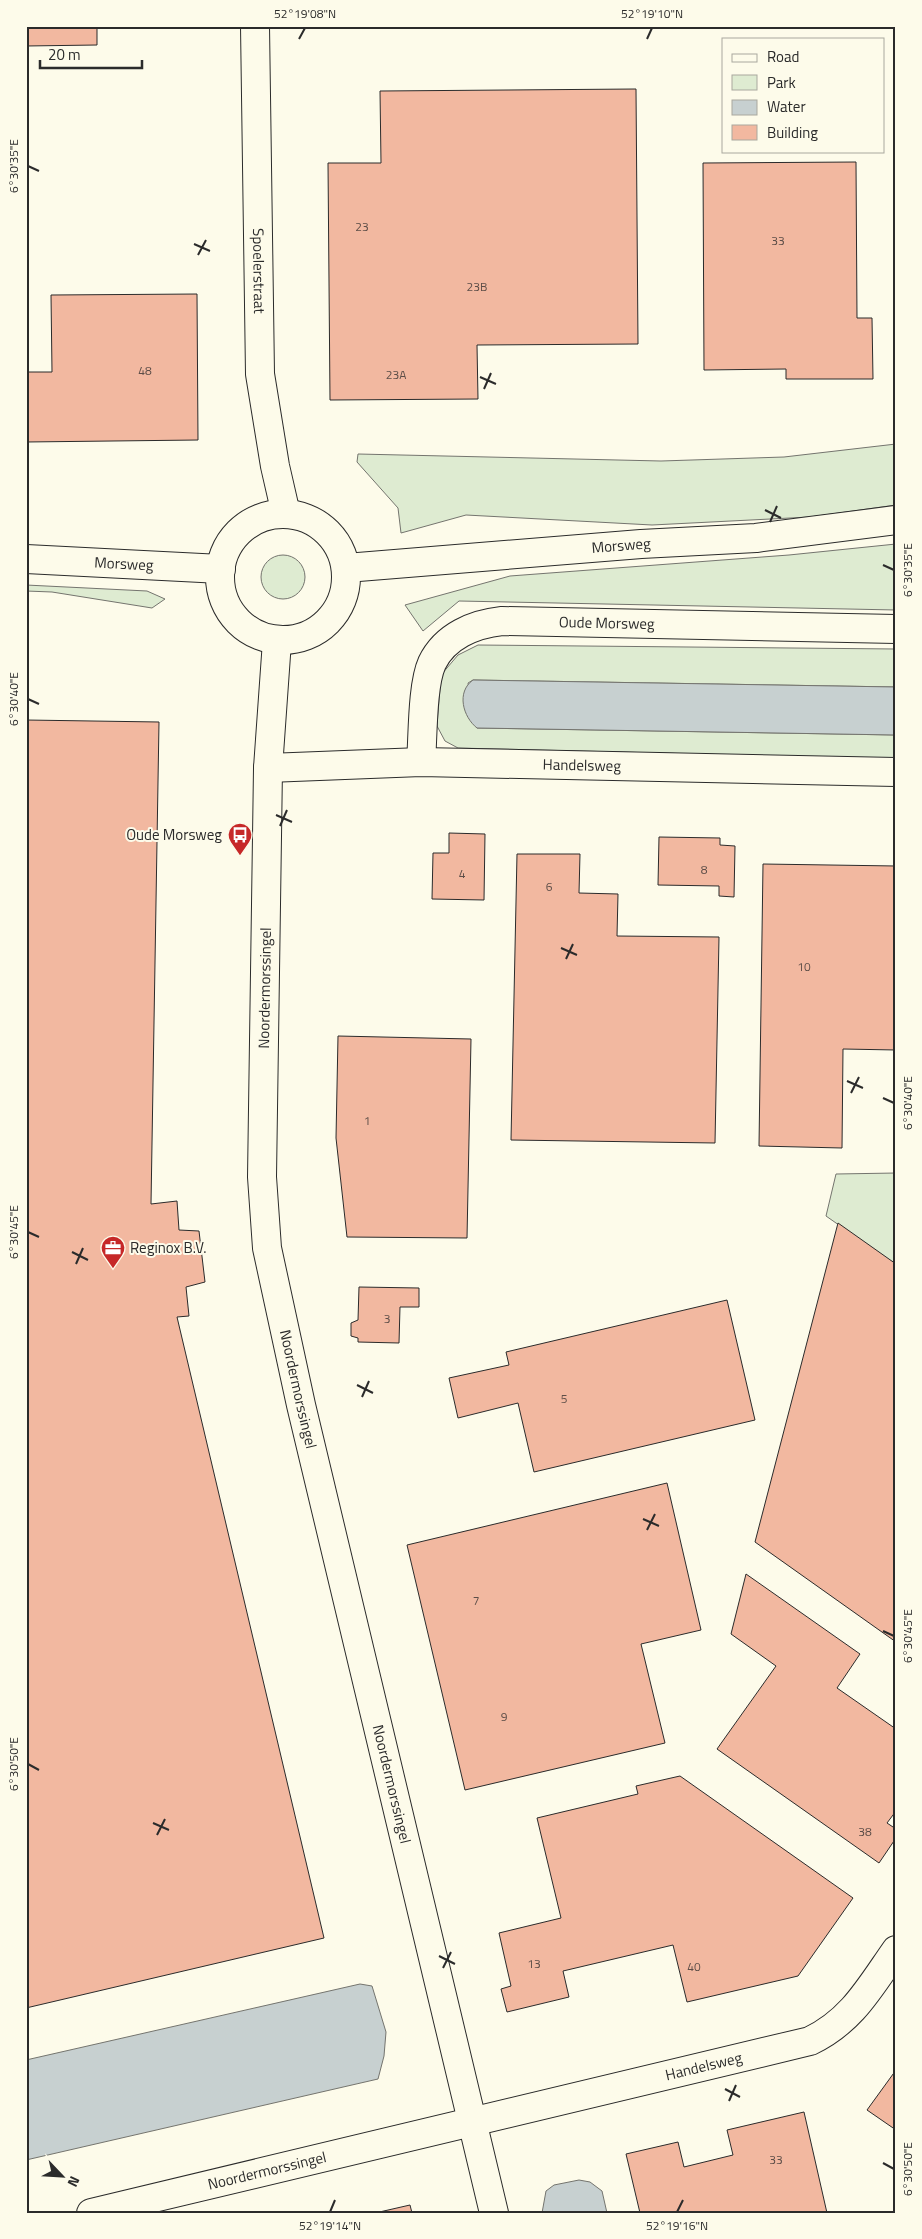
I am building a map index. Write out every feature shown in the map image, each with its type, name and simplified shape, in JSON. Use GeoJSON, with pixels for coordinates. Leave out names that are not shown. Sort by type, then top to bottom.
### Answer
{"type":"FeatureCollection","features":[{"type":"Feature","properties":{"kind":"street","name":"Spoelerstraat"},"geometry":{"type":"LineString","coordinates":[[256,26],[260,374],[275,466],[286,514]]}},
{"type":"Feature","properties":{"kind":"street"},"geometry":{"type":"LineString","coordinates":[[286,514],[303,517],[319,525],[332,536],[342,552],[346,568],[346,584],[342,601],[334,615],[323,627],[309,635],[293,640],[277,640],[253,632],[234,617],[225,602],[221,586],[221,569],[224,554],[232,540],[242,529],[256,520],[271,515],[286,514]]}},
{"type":"Feature","properties":{"kind":"street","name":"Morsweg"},"geometry":{"type":"LineString","coordinates":[[346,568],[642,544],[756,538],[896,520]]}},
{"type":"Feature","properties":{"kind":"street","name":"Morsweg"},"geometry":{"type":"LineString","coordinates":[[26,559],[221,569]]}},
{"type":"Feature","properties":{"kind":"street","name":"Oude Morsweg"},"geometry":{"type":"LineString","coordinates":[[421,762],[427,682],[432,662],[448,643],[466,630],[482,623],[512,621],[896,629]]}},
{"type":"Feature","properties":{"kind":"street","name":"Noordermorssingel"},"geometry":{"type":"LineString","coordinates":[[277,640],[268,768],[262,1177],[267,1248],[304,1415],[474,2121],[494,2213]]}},
{"type":"Feature","properties":{"kind":"street","name":"Handelsweg"},"geometry":{"type":"LineString","coordinates":[[268,768],[421,762],[896,772]]}},
{"type":"Feature","properties":{"kind":"street","name":"Handelsweg"},"geometry":{"type":"LineString","coordinates":[[474,2121],[810,2041],[829,2032],[844,2019],[858,2003],[896,1950]]}},
{"type":"Feature","properties":{"kind":"street","name":"Noordermorssingel"},"geometry":{"type":"LineString","coordinates":[[91,2213],[474,2121]]}},
{"type":"Feature","properties":{"kind":"green space"},"geometry":{"type":"Polygon","coordinates":[[[896,444],[896,505],[810,517],[652,525],[466,515],[401,533],[398,508],[357,462],[358,454],[661,461],[784,457],[896,444]]]}},
{"type":"Feature","properties":{"kind":"green space"},"geometry":{"type":"Polygon","coordinates":[[[896,544],[896,610],[459,601],[423,631],[405,605],[510,576],[789,555],[896,544]]]}},
{"type":"Feature","properties":{"kind":"green space"},"geometry":{"type":"Polygon","coordinates":[[[279,555],[287,555],[299,561],[305,577],[299,593],[287,599],[279,599],[267,593],[261,581],[261,573],[267,561],[279,555]]]}},
{"type":"Feature","properties":{"kind":"green space"},"geometry":{"type":"Polygon","coordinates":[[[26,585],[147,591],[165,599],[152,608],[52,592],[26,591],[26,585]]]}},
{"type":"Feature","properties":{"kind":"green space"},"geometry":{"type":"Polygon","coordinates":[[[478,645],[896,649],[896,687],[473,680],[468,683],[477,728],[896,735],[896,759],[458,748],[445,741],[437,726],[441,675],[458,655],[478,645]]]}},
{"type":"Feature","properties":{"kind":"green space"},"geometry":{"type":"Polygon","coordinates":[[[896,1173],[896,1265],[826,1216],[836,1174],[896,1173]]]}},
{"type":"Feature","properties":{"kind":"water"},"geometry":{"type":"Polygon","coordinates":[[[473,680],[896,687],[896,735],[477,728],[468,718],[463,704],[464,691],[473,680]]]}},
{"type":"Feature","properties":{"kind":"water"},"geometry":{"type":"Polygon","coordinates":[[[360,1984],[372,1986],[386,2032],[384,2056],[378,2079],[26,2160],[26,2060],[360,1984]]]}},
{"type":"Feature","properties":{"kind":"water"},"geometry":{"type":"Polygon","coordinates":[[[579,2180],[590,2182],[602,2191],[607,2213],[542,2213],[546,2191],[554,2185],[579,2180]]]}},
{"type":"Feature","properties":{"kind":"building"},"geometry":{"type":"Polygon","coordinates":[[[26,26],[97,26],[97,45],[26,46],[26,26]]]}},
{"type":"Feature","properties":{"kind":"building"},"geometry":{"type":"Polygon","coordinates":[[[636,89],[638,344],[477,345],[478,399],[330,400],[328,163],[381,163],[380,91],[636,89]]]}},
{"type":"Feature","properties":{"kind":"building"},"geometry":{"type":"Polygon","coordinates":[[[856,162],[857,318],[872,318],[873,379],[786,379],[786,369],[704,370],[703,163],[856,162]]]}},
{"type":"Feature","properties":{"kind":"building"},"geometry":{"type":"Polygon","coordinates":[[[197,294],[198,440],[26,442],[26,372],[52,372],[51,295],[197,294]]]}},
{"type":"Feature","properties":{"kind":"building"},"geometry":{"type":"Polygon","coordinates":[[[26,720],[159,722],[151,1204],[177,1201],[179,1230],[199,1231],[205,1282],[186,1287],[189,1316],[177,1317],[324,1938],[26,2008],[26,720]]]}},
{"type":"Feature","properties":{"kind":"building"},"geometry":{"type":"Polygon","coordinates":[[[449,833],[485,834],[484,900],[432,899],[433,853],[449,853],[449,833]]]}},
{"type":"Feature","properties":{"kind":"building"},"geometry":{"type":"Polygon","coordinates":[[[659,837],[720,838],[720,845],[735,846],[734,897],[719,896],[719,886],[658,885],[659,837]]]}},
{"type":"Feature","properties":{"kind":"building"},"geometry":{"type":"Polygon","coordinates":[[[517,854],[580,854],[579,893],[618,894],[617,936],[719,937],[715,1143],[511,1140],[517,854]]]}},
{"type":"Feature","properties":{"kind":"building"},"geometry":{"type":"Polygon","coordinates":[[[763,864],[896,866],[896,1050],[843,1049],[842,1148],[759,1146],[763,864]]]}},
{"type":"Feature","properties":{"kind":"building"},"geometry":{"type":"Polygon","coordinates":[[[338,1036],[471,1039],[467,1238],[347,1237],[336,1138],[338,1036]]]}},
{"type":"Feature","properties":{"kind":"building"},"geometry":{"type":"Polygon","coordinates":[[[838,1223],[896,1264],[896,1642],[755,1542],[838,1223]]]}},
{"type":"Feature","properties":{"kind":"building"},"geometry":{"type":"Polygon","coordinates":[[[359,1287],[419,1288],[419,1307],[400,1307],[399,1343],[358,1342],[358,1338],[351,1336],[351,1323],[358,1320],[359,1287]]]}},
{"type":"Feature","properties":{"kind":"building"},"geometry":{"type":"Polygon","coordinates":[[[727,1300],[755,1420],[534,1472],[518,1403],[458,1418],[449,1378],[509,1365],[506,1352],[727,1300]]]}},
{"type":"Feature","properties":{"kind":"building"},"geometry":{"type":"Polygon","coordinates":[[[667,1483],[701,1630],[641,1644],[665,1743],[465,1790],[407,1545],[667,1483]]]}},
{"type":"Feature","properties":{"kind":"building"},"geometry":{"type":"Polygon","coordinates":[[[746,1574],[860,1654],[837,1688],[896,1729],[896,1811],[887,1823],[896,1829],[896,1838],[879,1863],[717,1749],[776,1666],[731,1634],[746,1574]]]}},
{"type":"Feature","properties":{"kind":"building"},"geometry":{"type":"Polygon","coordinates":[[[680,1776],[853,1898],[798,1976],[687,2002],[673,1945],[563,1971],[569,1997],[507,2012],[501,1989],[511,1986],[499,1933],[561,1918],[537,1818],[638,1794],[636,1786],[680,1776]]]}},
{"type":"Feature","properties":{"kind":"building"},"geometry":{"type":"Polygon","coordinates":[[[896,2070],[896,2130],[867,2110],[896,2070]]]}},
{"type":"Feature","properties":{"kind":"building"},"geometry":{"type":"Polygon","coordinates":[[[804,2112],[827,2213],[640,2213],[626,2154],[678,2142],[684,2167],[733,2155],[727,2130],[804,2112]]]}},
{"type":"Feature","properties":{"kind":"building"},"geometry":{"type":"Polygon","coordinates":[[[410,2205],[412,2213],[375,2213],[410,2205]]]}},
{"type":"Feature","properties":{"kind":"place","name":"Oude Morsweg"},"geometry":{"type":"Point","coordinates":[240,856]}},
{"type":"Feature","properties":{"kind":"place","name":"Reginox B.V."},"geometry":{"type":"Point","coordinates":[113,1269]}}]}
